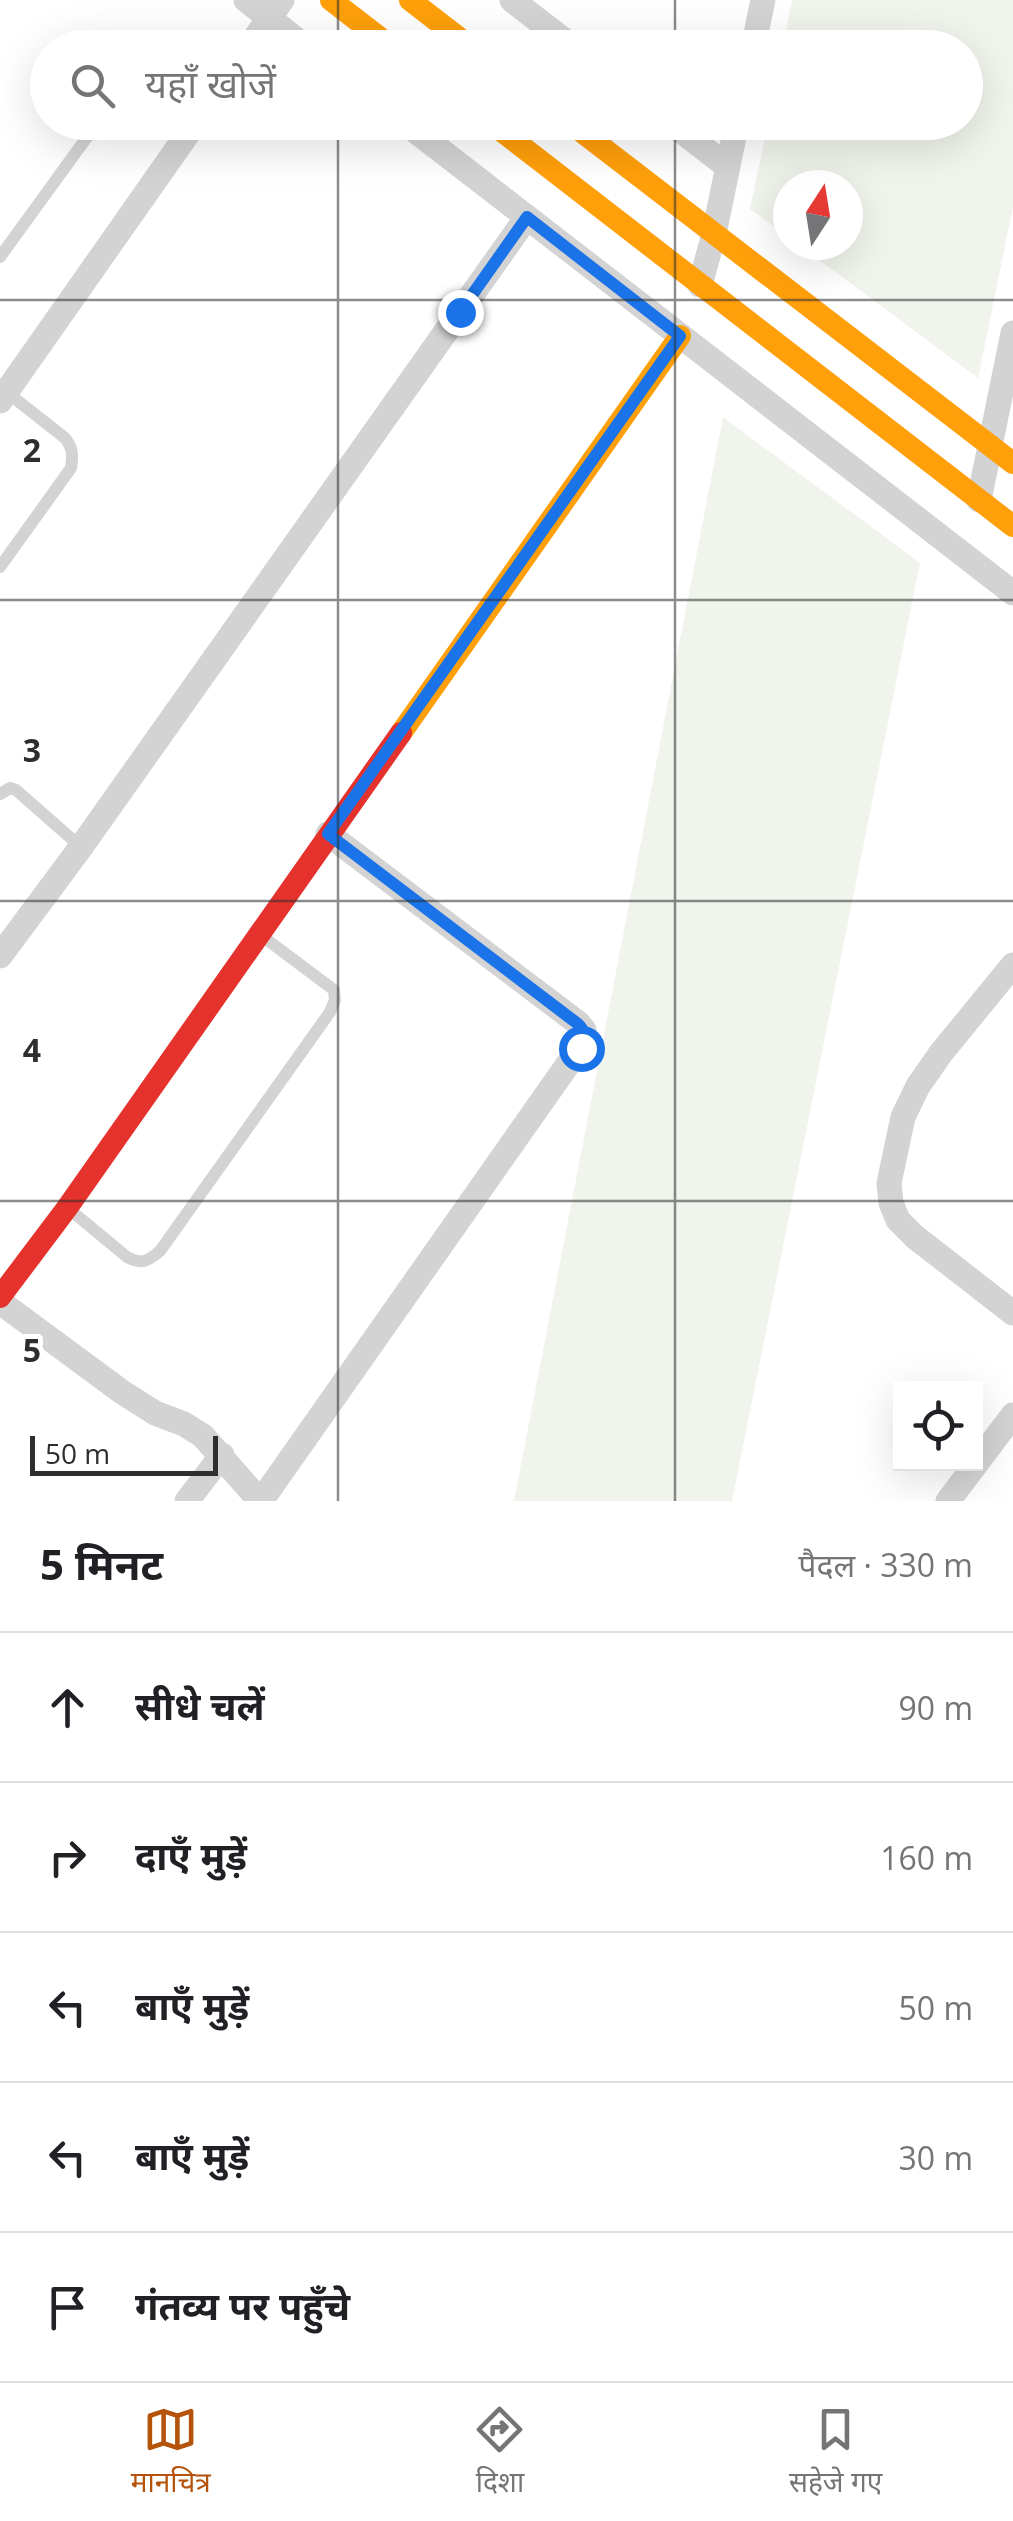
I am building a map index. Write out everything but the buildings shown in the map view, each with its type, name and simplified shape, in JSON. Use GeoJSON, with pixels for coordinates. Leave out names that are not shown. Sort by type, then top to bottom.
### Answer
{"type":"FeatureCollection","features":[{"type":"Feature","properties":{"kind":"street"},"geometry":{"type":"LineString","coordinates":[[246,0],[276,9],[293,30]]}},
{"type":"Feature","properties":{"kind":"street"},"geometry":{"type":"LineString","coordinates":[[331,0],[370,30]]}},
{"type":"Feature","properties":{"kind":"street"},"geometry":{"type":"LineString","coordinates":[[410,0],[449,30]]}},
{"type":"Feature","properties":{"kind":"street"},"geometry":{"type":"LineString","coordinates":[[512,0],[551,30]]}},
{"type":"Feature","properties":{"kind":"street"},"geometry":{"type":"LineString","coordinates":[[757,30],[763,0]]}},
{"type":"Feature","properties":{"kind":"street"},"geometry":{"type":"LineString","coordinates":[[261,30],[276,9]]}},
{"type":"Feature","properties":{"kind":"street"},"geometry":{"type":"LineString","coordinates":[[2,394],[183,140]]}},
{"type":"Feature","properties":{"kind":"street"},"geometry":{"type":"LineString","coordinates":[[427,140],[1013,593]]}},
{"type":"Feature","properties":{"kind":"street"},"geometry":{"type":"LineString","coordinates":[[513,140],[1013,526]]}},
{"type":"Feature","properties":{"kind":"street"},"geometry":{"type":"LineString","coordinates":[[593,140],[1013,463]]}},
{"type":"Feature","properties":{"kind":"street"},"geometry":{"type":"LineString","coordinates":[[693,140],[728,167]]}},
{"type":"Feature","properties":{"kind":"street"},"geometry":{"type":"LineString","coordinates":[[700,285],[734,140]]}},
{"type":"Feature","properties":{"kind":"street"},"geometry":{"type":"LineString","coordinates":[[0,956],[527,217]]}},
{"type":"Feature","properties":{"kind":"street"},"geometry":{"type":"LineString","coordinates":[[979,500],[1008,386],[1013,333]]}},
{"type":"Feature","properties":{"kind":"street"},"geometry":{"type":"LineString","coordinates":[[328,834],[578,1024],[584,1030],[585,1040],[261,1501],[203,1436],[122,1392],[0,1300],[260,935],[328,834],[680,336]]}},
{"type":"Feature","properties":{"kind":"street"},"geometry":{"type":"LineString","coordinates":[[1013,965],[918,1086],[903,1117],[889,1184],[890,1203],[898,1220],[1013,1313]]}},
{"type":"Feature","properties":{"kind":"street"},"geometry":{"type":"LineString","coordinates":[[948,1501],[1013,1415]]}},
{"type":"Feature","properties":{"kind":"street"},"geometry":{"type":"LineString","coordinates":[[186,1501],[222,1455]]}},
{"type":"Feature","properties":{"kind":"lane"},"geometry":{"type":"LineString","coordinates":[[0,257],[85,140]]}},
{"type":"Feature","properties":{"kind":"lane"},"geometry":{"type":"LineString","coordinates":[[0,567],[72,468],[73,457],[72,446],[65,438],[2,394]]}},
{"type":"Feature","properties":{"kind":"lane"},"geometry":{"type":"LineString","coordinates":[[0,794],[10,788],[16,790],[81,847]]}},
{"type":"Feature","properties":{"kind":"lane"},"geometry":{"type":"LineString","coordinates":[[67,1208],[127,1257],[147,1261],[160,1251],[330,1012],[334,990],[260,935]]}},
{"type":"Feature","properties":{"kind":"shaded area"},"geometry":{"type":"Polygon","coordinates":[[[792,0],[1013,0],[1013,207],[978,378],[819,260],[863,260],[863,170],[773,170],[773,226],[750,209],[764,140],[983,140],[983,30],[786,30],[792,0]]]}},
{"type":"Feature","properties":{"kind":"shaded area"},"geometry":{"type":"Polygon","coordinates":[[[723,417],[920,563],[732,1501],[514,1501],[723,417]]]}},
{"type":"Feature","properties":{"kind":"traffic: slow"},"geometry":{"type":"LineString","coordinates":[[331,0],[370,30]]}},
{"type":"Feature","properties":{"kind":"traffic: slow"},"geometry":{"type":"LineString","coordinates":[[410,0],[449,30]]}},
{"type":"Feature","properties":{"kind":"traffic: slow"},"geometry":{"type":"LineString","coordinates":[[513,140],[1013,526]]}},
{"type":"Feature","properties":{"kind":"traffic: slow"},"geometry":{"type":"LineString","coordinates":[[592,140],[1013,463]]}},
{"type":"Feature","properties":{"kind":"traffic: slow"},"geometry":{"type":"LineString","coordinates":[[401,733],[680,336]]}},
{"type":"Feature","properties":{"kind":"traffic: jam"},"geometry":{"type":"LineString","coordinates":[[0,1297],[67,1208],[401,733]]}},
{"type":"Feature","properties":{"kind":"route"},"geometry":{"type":"LineString","coordinates":[[460,312],[527,217],[680,336],[328,834],[578,1024],[584,1030],[581,1048]]}}]}
